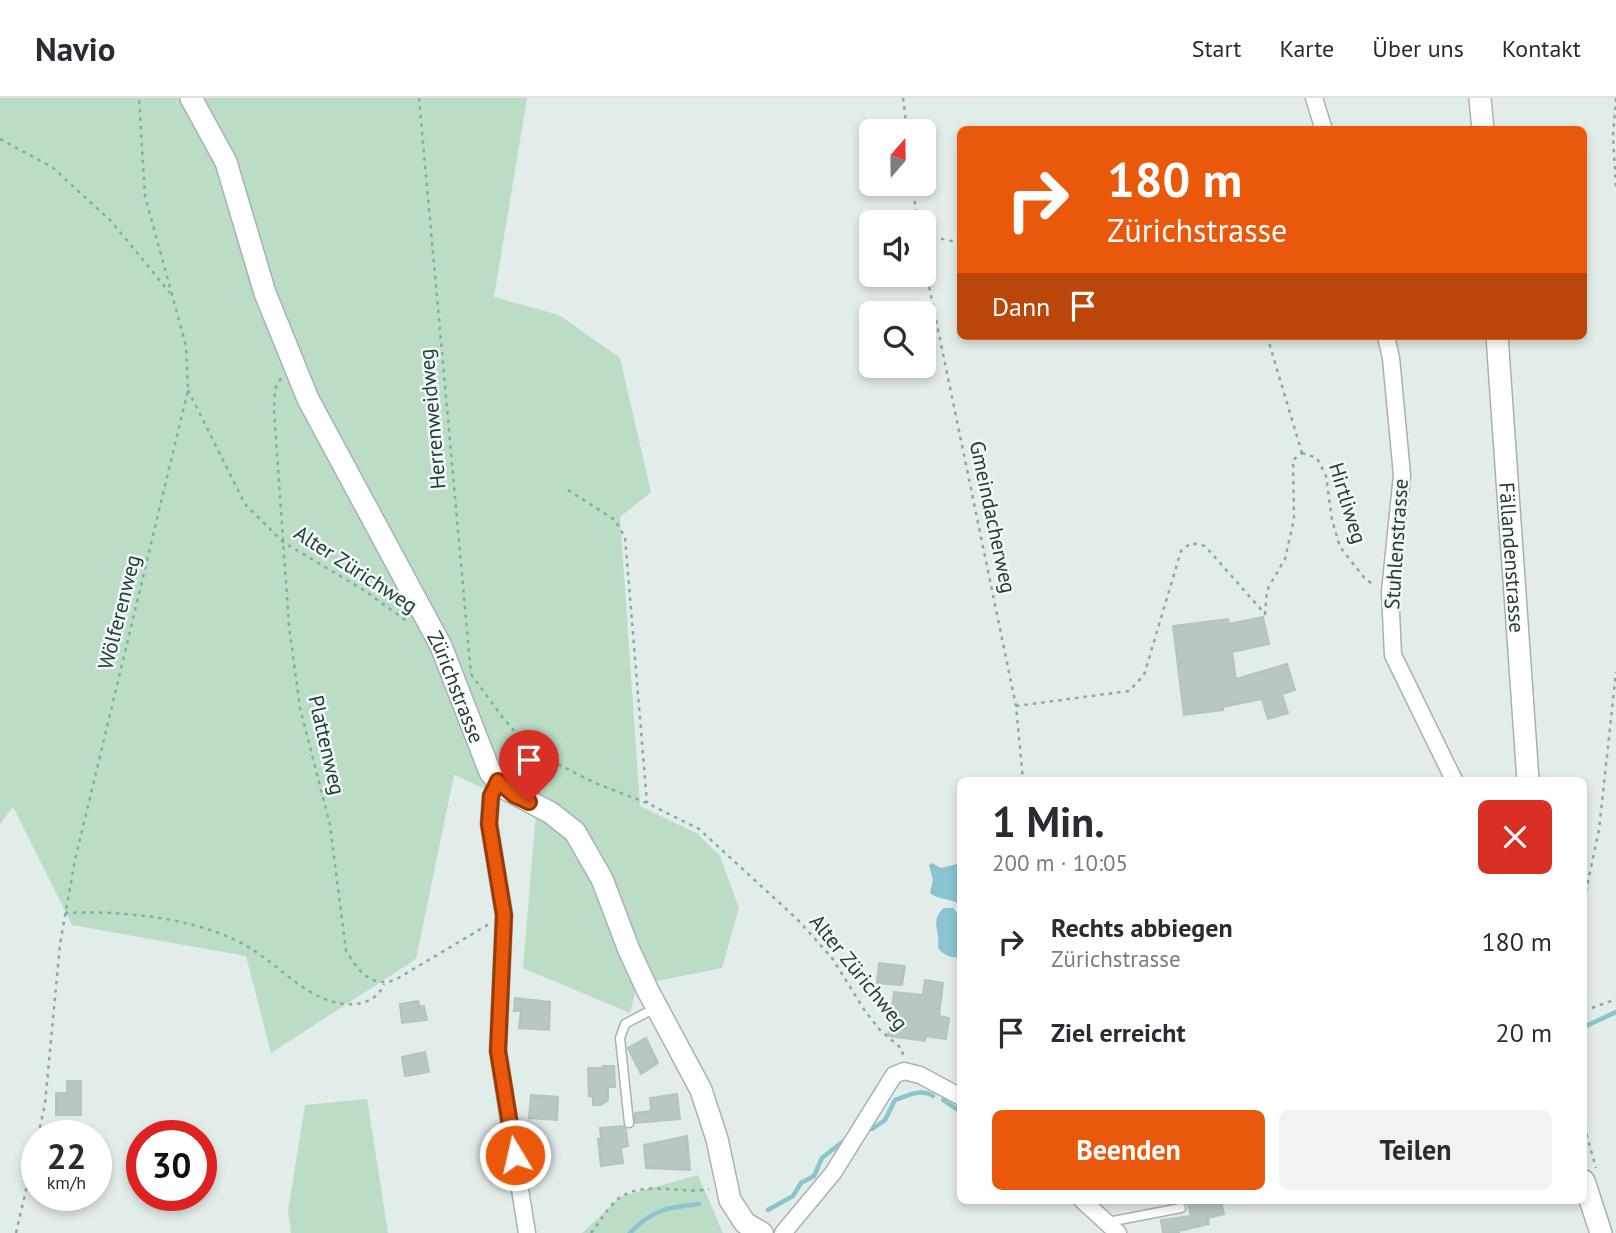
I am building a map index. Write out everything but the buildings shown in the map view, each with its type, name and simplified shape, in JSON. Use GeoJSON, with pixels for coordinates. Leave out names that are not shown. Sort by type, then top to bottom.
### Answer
{"type":"FeatureCollection","features":[{"type":"Feature","properties":{"kind":"street","name":"Zürichstrasse"},"geometry":{"type":"LineString","coordinates":[[191,98],[226,162],[265,293],[308,399],[441,646],[489,772],[514,795],[551,813],[575,832],[602,879],[629,950],[701,1090],[717,1139],[730,1200],[745,1223],[762,1233]]}},
{"type":"Feature","properties":{"kind":"street"},"geometry":{"type":"LineString","coordinates":[[1314,98],[1323,126]]}},
{"type":"Feature","properties":{"kind":"street"},"geometry":{"type":"LineString","coordinates":[[1480,98],[1483,126]]}},
{"type":"Feature","properties":{"kind":"street","name":"Stuhlenstrasse"},"geometry":{"type":"LineString","coordinates":[[1387,340],[1402,475],[1390,592],[1393,655],[1453,777]]}},
{"type":"Feature","properties":{"kind":"street","name":"Fällandenstrasse"},"geometry":{"type":"LineString","coordinates":[[1497,340],[1528,777]]}},
{"type":"Feature","properties":{"kind":"street"},"geometry":{"type":"LineString","coordinates":[[498,781],[491,796],[489,824],[504,915],[498,1051],[527,1233]]}},
{"type":"Feature","properties":{"kind":"street"},"geometry":{"type":"LineString","coordinates":[[783,1233],[833,1173],[894,1075],[904,1071],[920,1075],[957,1095]]}},
{"type":"Feature","properties":{"kind":"street"},"geometry":{"type":"LineString","coordinates":[[1587,1190],[1601,1233]]}},
{"type":"Feature","properties":{"kind":"street"},"geometry":{"type":"LineString","coordinates":[[1086,1204],[1113,1228]]}},
{"type":"Feature","properties":{"kind":"lane"},"geometry":{"type":"LineString","coordinates":[[629,1123],[620,1038],[625,1024],[657,1007]]}},
{"type":"Feature","properties":{"kind":"lane"},"geometry":{"type":"LineString","coordinates":[[1113,1228],[1181,1208]]}},
{"type":"Feature","properties":{"kind":"path","name":"Wölferenweg"},"geometry":{"type":"LineString","coordinates":[[42,1120],[65,913],[188,390],[186,346],[145,196],[139,98]]}},
{"type":"Feature","properties":{"kind":"path","name":"Herrenweidweg"},"geometry":{"type":"LineString","coordinates":[[419,98],[472,687]]}},
{"type":"Feature","properties":{"kind":"path"},"geometry":{"type":"LineString","coordinates":[[903,98],[906,119]]}},
{"type":"Feature","properties":{"kind":"path"},"geometry":{"type":"LineString","coordinates":[[1616,98],[1616,188]]}},
{"type":"Feature","properties":{"kind":"path"},"geometry":{"type":"LineString","coordinates":[[0,139],[52,167],[111,221],[172,296]]}},
{"type":"Feature","properties":{"kind":"path"},"geometry":{"type":"LineString","coordinates":[[936,238],[957,242]]}},
{"type":"Feature","properties":{"kind":"path","name":"Gmeindacherweg"},"geometry":{"type":"LineString","coordinates":[[929,287],[1016,706],[1023,777]]}},
{"type":"Feature","properties":{"kind":"path","name":"Hirtliweg"},"geometry":{"type":"LineString","coordinates":[[1268,340],[1302,453],[1317,458],[1326,476],[1332,520],[1340,547],[1366,580],[1390,592]]}},
{"type":"Feature","properties":{"kind":"path","name":"Plattenweg"},"geometry":{"type":"LineString","coordinates":[[292,360],[275,389],[274,410],[289,626],[300,708],[330,825],[346,951],[365,976],[384,983]]}},
{"type":"Feature","properties":{"kind":"path","name":"Alter Zürichweg"},"geometry":{"type":"LineString","coordinates":[[188,390],[245,504],[283,542],[362,589],[408,621]]}},
{"type":"Feature","properties":{"kind":"path"},"geometry":{"type":"LineString","coordinates":[[1016,706],[1129,691],[1144,675],[1181,551],[1191,543],[1205,546],[1265,614],[1267,590],[1284,559],[1294,519],[1293,460],[1302,453]]}},
{"type":"Feature","properties":{"kind":"path"},"geometry":{"type":"LineString","coordinates":[[568,490],[615,520],[625,537],[647,803]]}},
{"type":"Feature","properties":{"kind":"path","name":"Alter Zürichweg"},"geometry":{"type":"LineString","coordinates":[[461,665],[472,675],[503,718],[532,751],[595,783],[647,803],[699,829],[797,919],[832,958],[865,1011],[880,1030],[902,1049],[904,1071]]}},
{"type":"Feature","properties":{"kind":"path"},"geometry":{"type":"LineString","coordinates":[[1587,886],[1599,830],[1616,672]]}},
{"type":"Feature","properties":{"kind":"path"},"geometry":{"type":"LineString","coordinates":[[65,913],[104,911],[168,920],[217,933],[251,948],[320,996],[338,1003],[355,1004],[374,998],[384,983],[395,980],[504,915]]}},
{"type":"Feature","properties":{"kind":"path"},"geometry":{"type":"LineString","coordinates":[[1587,1011],[1616,999]]}},
{"type":"Feature","properties":{"kind":"path"},"geometry":{"type":"LineString","coordinates":[[590,1233],[617,1200],[627,1194],[656,1188],[700,1191],[725,1185]]}},
{"type":"Feature","properties":{"kind":"path"},"geometry":{"type":"LineString","coordinates":[[16,1233],[21,1211]]}},
{"type":"Feature","properties":{"kind":"green space"},"geometry":{"type":"Polygon","coordinates":[[[0,98],[527,98],[494,297],[559,315],[620,358],[651,492],[620,517],[640,806],[698,834],[720,856],[739,908],[722,968],[637,985],[630,1013],[523,968],[536,812],[454,775],[416,959],[271,1053],[246,956],[72,925],[13,807],[0,824],[0,98]]]}},
{"type":"Feature","properties":{"kind":"green space"},"geometry":{"type":"Polygon","coordinates":[[[367,1099],[388,1233],[291,1233],[288,1211],[305,1105],[367,1099]]]}},
{"type":"Feature","properties":{"kind":"green space"},"geometry":{"type":"Polygon","coordinates":[[[698,1175],[723,1233],[582,1233],[622,1196],[698,1175]]]}},
{"type":"Feature","properties":{"kind":"water"},"geometry":{"type":"Polygon","coordinates":[[[932,863],[941,868],[957,864],[957,903],[930,893],[933,880],[929,865],[932,863]]]}},
{"type":"Feature","properties":{"kind":"water"},"geometry":{"type":"Polygon","coordinates":[[[944,908],[953,908],[957,913],[957,957],[948,956],[938,948],[936,922],[944,908]]]}},
{"type":"Feature","properties":{"kind":"waterway"},"geometry":{"type":"LineString","coordinates":[[1587,1026],[1616,1012]]}},
{"type":"Feature","properties":{"kind":"waterway"},"geometry":{"type":"LineString","coordinates":[[872,1129],[885,1120],[895,1100],[919,1093],[933,1096]]}},
{"type":"Feature","properties":{"kind":"waterway"},"geometry":{"type":"LineString","coordinates":[[943,1100],[957,1109]]}},
{"type":"Feature","properties":{"kind":"waterway"},"geometry":{"type":"LineString","coordinates":[[768,1210],[793,1196],[801,1183],[814,1176],[822,1158],[841,1143]]}},
{"type":"Feature","properties":{"kind":"waterway"},"geometry":{"type":"LineString","coordinates":[[630,1233],[645,1219],[661,1211],[699,1204]]}},
{"type":"Feature","properties":{"kind":"route"},"geometry":{"type":"LineString","coordinates":[[515,1155],[498,1051],[504,915],[489,824],[491,796],[498,781],[514,795],[529,802]]}}]}
